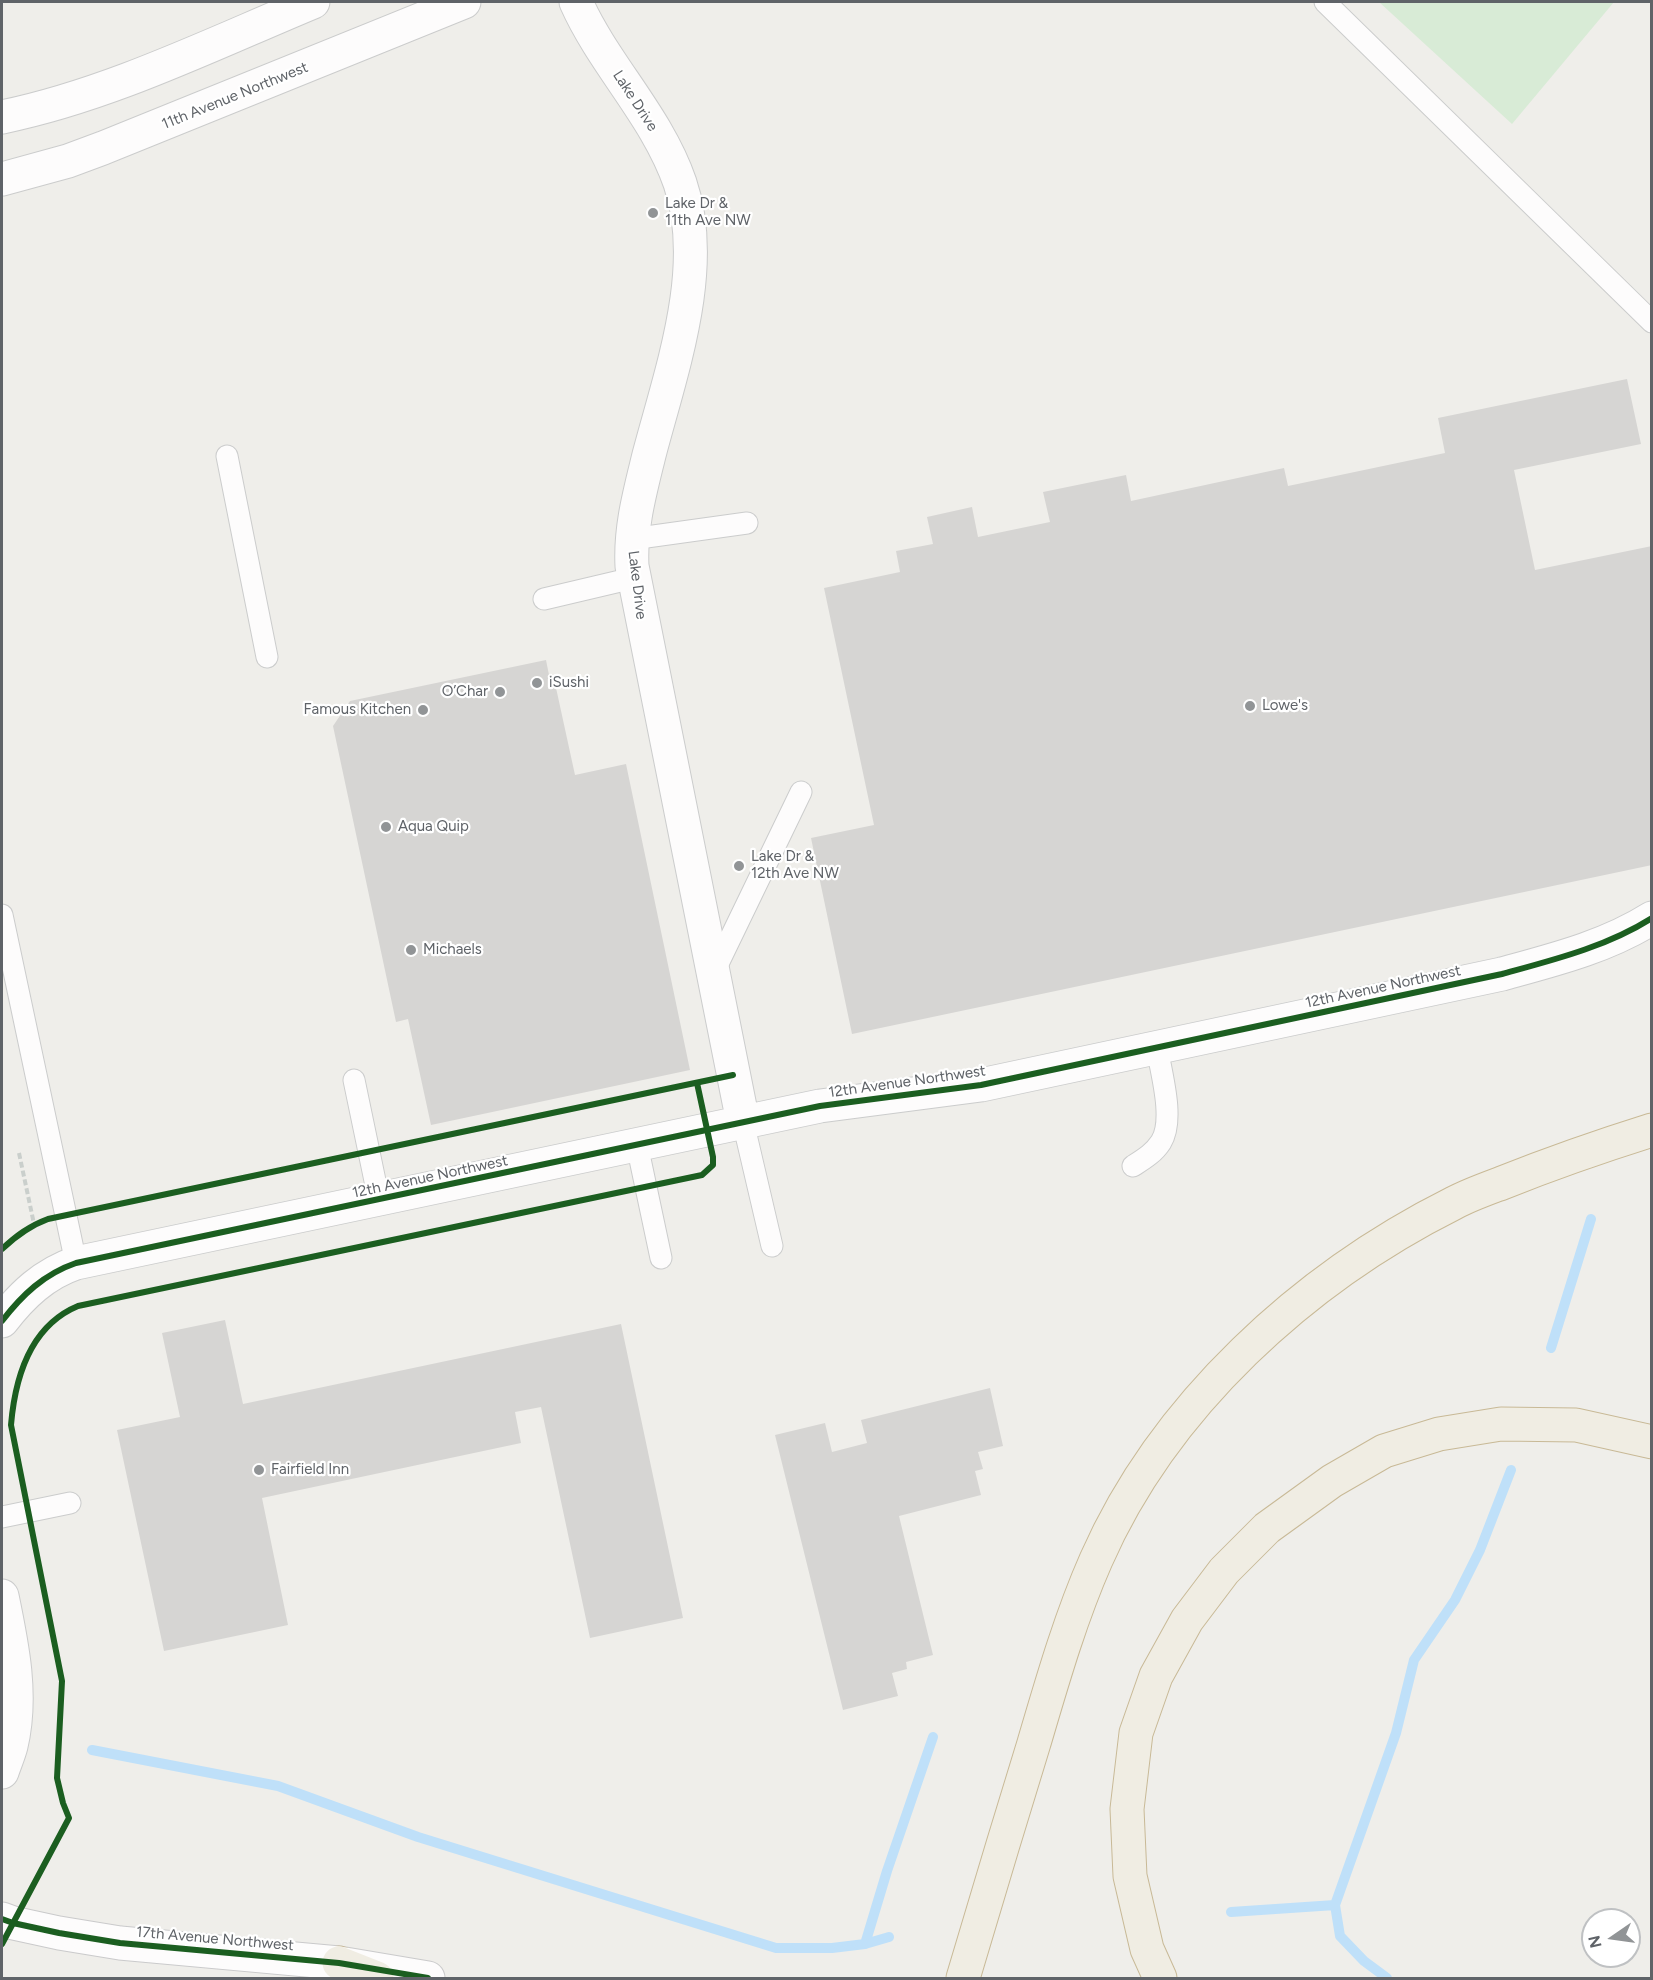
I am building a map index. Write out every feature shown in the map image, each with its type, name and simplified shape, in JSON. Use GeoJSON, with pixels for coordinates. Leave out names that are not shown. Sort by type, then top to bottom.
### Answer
{"type":"FeatureCollection","features":[{"type":"Feature","properties":{"kind":"highway"},"geometry":{"type":"LineString","coordinates":[[963,1978],[1051,1685],[1096,1560],[1123,1505],[1161,1448],[1227,1367],[1298,1303],[1380,1242],[1456,1202],[1547,1165],[1652,1130]]}},
{"type":"Feature","properties":{"kind":"highway"},"geometry":{"type":"LineString","coordinates":[[1160,1978],[1147,1949],[1130,1876],[1127,1809],[1136,1733],[1156,1676],[1187,1620],[1224,1571],[1267,1528],[1332,1481],[1384,1451],[1438,1434],[1501,1424],[1576,1425],[1652,1442]]}},
{"type":"Feature","properties":{"kind":"highway"},"geometry":{"type":"LineString","coordinates":[[339,1963],[377,1978]]}},
{"type":"Feature","properties":{"kind":"street"},"geometry":{"type":"LineString","coordinates":[[2,117],[53,105],[124,80],[313,2]]}},
{"type":"Feature","properties":{"kind":"street","name":"11th Avenue Northwest"},"geometry":{"type":"LineString","coordinates":[[2,179],[68,161],[103,148],[464,2]]}},
{"type":"Feature","properties":{"kind":"street","name":"Lake Drive"},"geometry":{"type":"LineString","coordinates":[[576,2],[601,48],[665,148],[680,182],[688,212],[691,250],[683,315],[677,351],[634,512],[633,578],[743,1122]]}},
{"type":"Feature","properties":{"kind":"street","name":"12th Avenue Northwest"},"geometry":{"type":"LineString","coordinates":[[2,1321],[26,1292],[48,1275],[76,1263],[820,1106],[981,1085],[1502,974],[1574,954],[1635,929],[1652,918]]}},
{"type":"Feature","properties":{"kind":"street"},"geometry":{"type":"LineString","coordinates":[[2,1596],[15,1674],[16,1708],[11,1746],[2,1772]]}},
{"type":"Feature","properties":{"kind":"street","name":"17th Avenue Northwest"},"geometry":{"type":"LineString","coordinates":[[2,1919],[59,1933],[120,1943],[339,1963],[428,1978]]}},
{"type":"Feature","properties":{"kind":"lane"},"geometry":{"type":"LineString","coordinates":[[1325,2],[1652,322]]}},
{"type":"Feature","properties":{"kind":"lane"},"geometry":{"type":"LineString","coordinates":[[227,456],[267,657]]}},
{"type":"Feature","properties":{"kind":"lane"},"geometry":{"type":"LineString","coordinates":[[632,539],[747,522]]}},
{"type":"Feature","properties":{"kind":"lane"},"geometry":{"type":"LineString","coordinates":[[544,599],[633,578]]}},
{"type":"Feature","properties":{"kind":"lane"},"geometry":{"type":"LineString","coordinates":[[713,974],[801,792]]}},
{"type":"Feature","properties":{"kind":"lane"},"geometry":{"type":"LineString","coordinates":[[2,915],[76,1263]]}},
{"type":"Feature","properties":{"kind":"lane"},"geometry":{"type":"LineString","coordinates":[[1133,1166],[1150,1156],[1163,1140],[1167,1119],[1156,1048]]}},
{"type":"Feature","properties":{"kind":"lane"},"geometry":{"type":"LineString","coordinates":[[354,1080],[379,1200]]}},
{"type":"Feature","properties":{"kind":"lane"},"geometry":{"type":"LineString","coordinates":[[743,1122],[772,1246]]}},
{"type":"Feature","properties":{"kind":"lane"},"geometry":{"type":"LineString","coordinates":[[637,1145],[661,1258]]}},
{"type":"Feature","properties":{"kind":"lane"},"geometry":{"type":"LineString","coordinates":[[2,1517],[70,1503]]}},
{"type":"Feature","properties":{"kind":"path"},"geometry":{"type":"LineString","coordinates":[[18,1153],[34,1224]]}},
{"type":"Feature","properties":{"kind":"path"},"geometry":{"type":"LineString","coordinates":[[27,1229],[34,1224],[65,1215]]}},
{"type":"Feature","properties":{"kind":"green space"},"geometry":{"type":"Polygon","coordinates":[[[1379,2],[1614,2],[1512,124],[1379,2]]]}},
{"type":"Feature","properties":{"kind":"building","name":"Lowe's"},"geometry":{"type":"Polygon","coordinates":[[[1627,379],[1641,444],[1514,470],[1535,570],[1652,546],[1652,865],[852,1034],[811,838],[874,825],[824,588],[900,572],[896,551],[933,544],[927,517],[972,507],[978,537],[1050,522],[1043,492],[1126,475],[1131,501],[1284,468],[1288,486],[1445,453],[1438,418],[1627,379]]]}},
{"type":"Feature","properties":{"kind":"building"},"geometry":{"type":"Polygon","coordinates":[[[546,660],[549,675],[553,674],[575,775],[626,764],[690,1070],[431,1125],[408,1019],[396,1022],[333,726],[350,701],[546,660]]]}},
{"type":"Feature","properties":{"kind":"building","name":"Fairfield Inn"},"geometry":{"type":"Polygon","coordinates":[[[225,1320],[243,1404],[621,1324],[683,1618],[590,1638],[541,1407],[515,1412],[521,1443],[262,1498],[288,1625],[164,1651],[117,1430],[180,1417],[162,1333],[225,1320]]]}},
{"type":"Feature","properties":{"kind":"building"},"geometry":{"type":"Polygon","coordinates":[[[990,1388],[1003,1446],[978,1452],[983,1469],[975,1471],[981,1495],[899,1516],[933,1655],[906,1662],[907,1669],[892,1673],[898,1696],[843,1710],[775,1435],[825,1423],[832,1452],[867,1443],[861,1420],[990,1388]]]}},
{"type":"Feature","properties":{"kind":"waterway"},"geometry":{"type":"LineString","coordinates":[[1551,1348],[1591,1219]]}},
{"type":"Feature","properties":{"kind":"waterway"},"geometry":{"type":"LineString","coordinates":[[1387,1978],[1364,1961],[1340,1936],[1335,1905],[1396,1733],[1414,1660],[1455,1600],[1480,1550],[1511,1470]]}},
{"type":"Feature","properties":{"kind":"waterway"},"geometry":{"type":"LineString","coordinates":[[92,1750],[278,1786],[418,1837],[776,1948],[832,1948],[865,1944],[887,1871],[933,1737]]}},
{"type":"Feature","properties":{"kind":"waterway"},"geometry":{"type":"LineString","coordinates":[[1231,1912],[1335,1905]]}},
{"type":"Feature","properties":{"kind":"waterway"},"geometry":{"type":"LineString","coordinates":[[865,1944],[889,1937]]}},
{"type":"Feature","properties":{"kind":"cycle path"},"geometry":{"type":"LineString","coordinates":[[2,1321],[34,1286],[76,1263],[820,1106],[981,1085],[1502,974],[1598,945],[1652,918]]}},
{"type":"Feature","properties":{"kind":"cycle path"},"geometry":{"type":"LineString","coordinates":[[2,1249],[23,1232],[48,1219],[733,1075]]}},
{"type":"Feature","properties":{"kind":"cycle path"},"geometry":{"type":"LineString","coordinates":[[2,1944],[69,1818],[57,1778],[62,1681],[11,1425],[21,1372],[28,1355],[48,1326],[78,1306],[702,1175],[713,1165],[713,1157],[697,1083]]}},
{"type":"Feature","properties":{"kind":"cycle path"},"geometry":{"type":"LineString","coordinates":[[2,1919],[59,1933],[120,1943],[339,1963],[428,1978]]}},
{"type":"Feature","properties":{"kind":"place","name":"Lake Dr & 11th Ave NW"},"geometry":{"type":"Point","coordinates":[653,213]}},
{"type":"Feature","properties":{"kind":"place","name":"iSushi"},"geometry":{"type":"Point","coordinates":[537,683]}},
{"type":"Feature","properties":{"kind":"place","name":"O’Char"},"geometry":{"type":"Point","coordinates":[500,692]}},
{"type":"Feature","properties":{"kind":"place","name":"Lowe's"},"geometry":{"type":"Point","coordinates":[1250,706]}},
{"type":"Feature","properties":{"kind":"place","name":"Famous Kitchen"},"geometry":{"type":"Point","coordinates":[423,710]}},
{"type":"Feature","properties":{"kind":"place","name":"Aqua Quip"},"geometry":{"type":"Point","coordinates":[386,827]}},
{"type":"Feature","properties":{"kind":"place","name":"Lake Dr & 12th Ave NW"},"geometry":{"type":"Point","coordinates":[739,866]}},
{"type":"Feature","properties":{"kind":"place","name":"Michaels"},"geometry":{"type":"Point","coordinates":[411,950]}},
{"type":"Feature","properties":{"kind":"place","name":"Fairfield Inn"},"geometry":{"type":"Point","coordinates":[259,1470]}}]}
